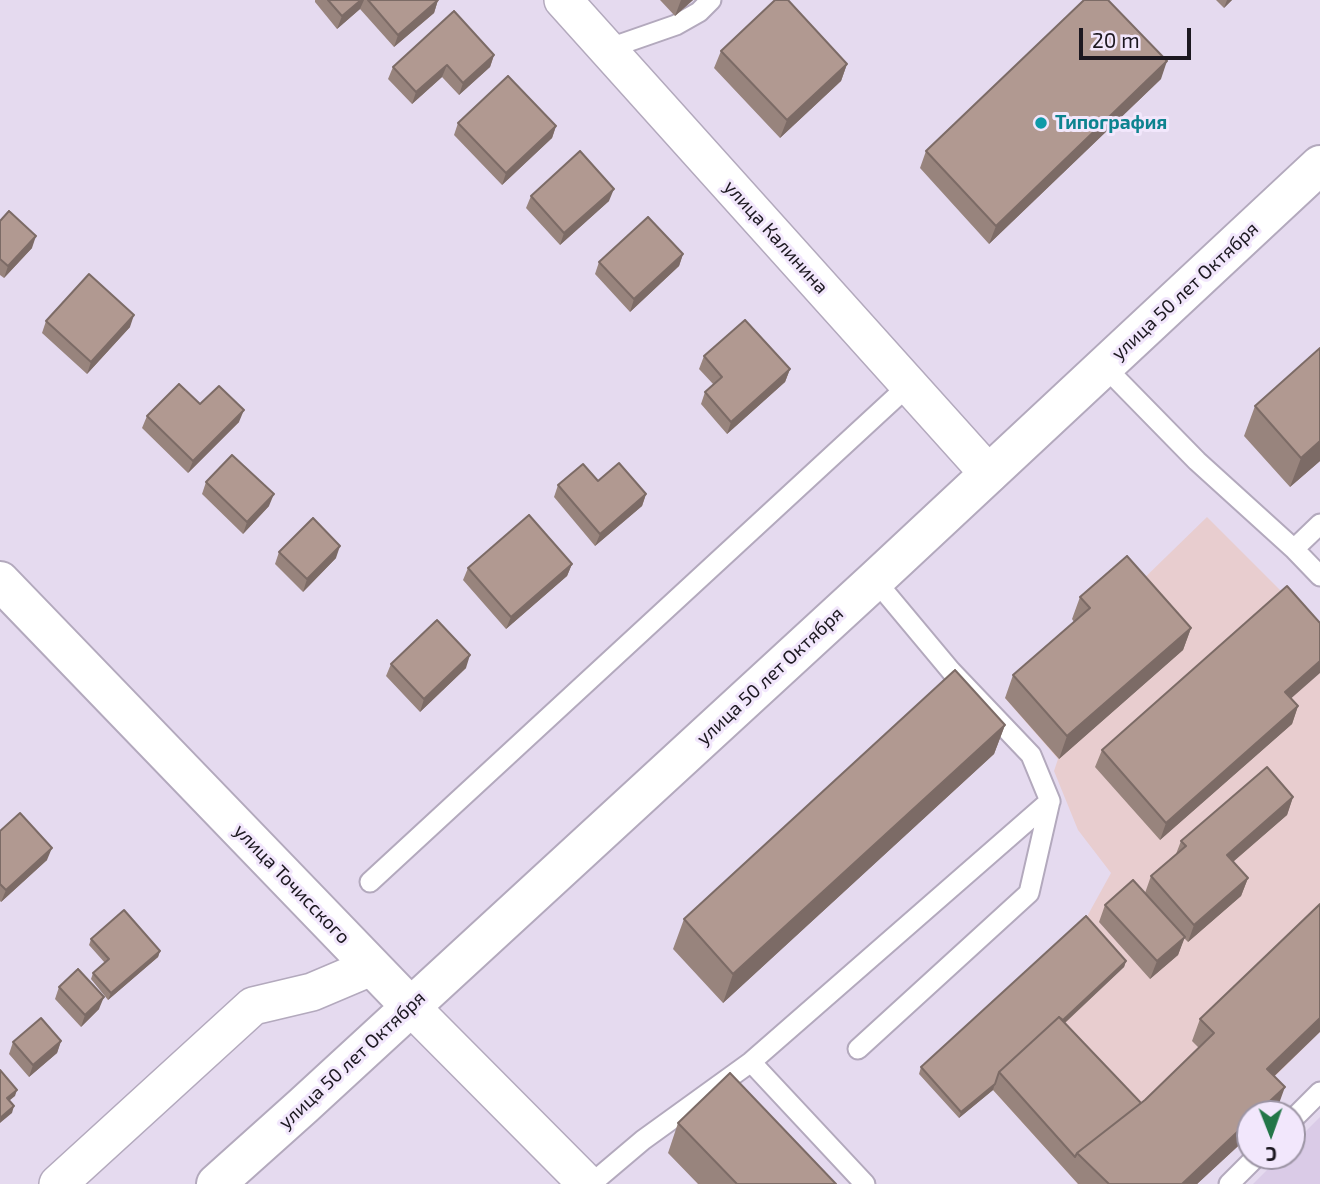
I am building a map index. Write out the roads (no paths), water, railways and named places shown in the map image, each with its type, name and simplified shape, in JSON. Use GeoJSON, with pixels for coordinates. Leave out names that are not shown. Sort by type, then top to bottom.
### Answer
{"type":"FeatureCollection","features":[{"type":"Feature","properties":{"kind":"main road","name":"улица 50 лет Октября"},"geometry":{"type":"LineString","coordinates":[[216,1184],[875,580],[1320,165]]}},
{"type":"Feature","properties":{"kind":"main road","name":"улица Точисского"},"geometry":{"type":"LineString","coordinates":[[0,581],[410,1006]]}},
{"type":"Feature","properties":{"kind":"street","name":"улица Калинина"},"geometry":{"type":"LineString","coordinates":[[563,0],[989,474]]}},
{"type":"Feature","properties":{"kind":"street"},"geometry":{"type":"LineString","coordinates":[[58,1184],[253,1006],[312,992],[371,967]]}},
{"type":"Feature","properties":{"kind":"street","name":"улица Точисского"},"geometry":{"type":"LineString","coordinates":[[410,1006],[589,1184]]}},
{"type":"Feature","properties":{"kind":"lane"},"geometry":{"type":"LineString","coordinates":[[607,49],[676,24],[699,12],[712,0]]}},
{"type":"Feature","properties":{"kind":"lane"},"geometry":{"type":"LineString","coordinates":[[1104,366],[1197,461],[1320,576]]}},
{"type":"Feature","properties":{"kind":"lane"},"geometry":{"type":"LineString","coordinates":[[370,882],[909,385]]}},
{"type":"Feature","properties":{"kind":"lane"},"geometry":{"type":"LineString","coordinates":[[1294,549],[1320,524]]}},
{"type":"Feature","properties":{"kind":"lane"},"geometry":{"type":"LineString","coordinates":[[858,1049],[1029,893],[1050,801],[1031,755],[951,671],[875,580]]}},
{"type":"Feature","properties":{"kind":"lane"},"geometry":{"type":"LineString","coordinates":[[589,1184],[643,1140],[751,1062],[1050,801]]}},
{"type":"Feature","properties":{"kind":"lane"},"geometry":{"type":"LineString","coordinates":[[751,1062],[865,1184]]}},
{"type":"Feature","properties":{"kind":"lane"},"geometry":{"type":"LineString","coordinates":[[1306,1106],[1320,1092]]}},
{"type":"Feature","properties":{"kind":"lane"},"geometry":{"type":"LineString","coordinates":[[1229,1184],[1243,1170]]}},
{"type":"Feature","properties":{"kind":"place","name":"Типография"},"geometry":{"type":"Point","coordinates":[1041,123]}}]}
